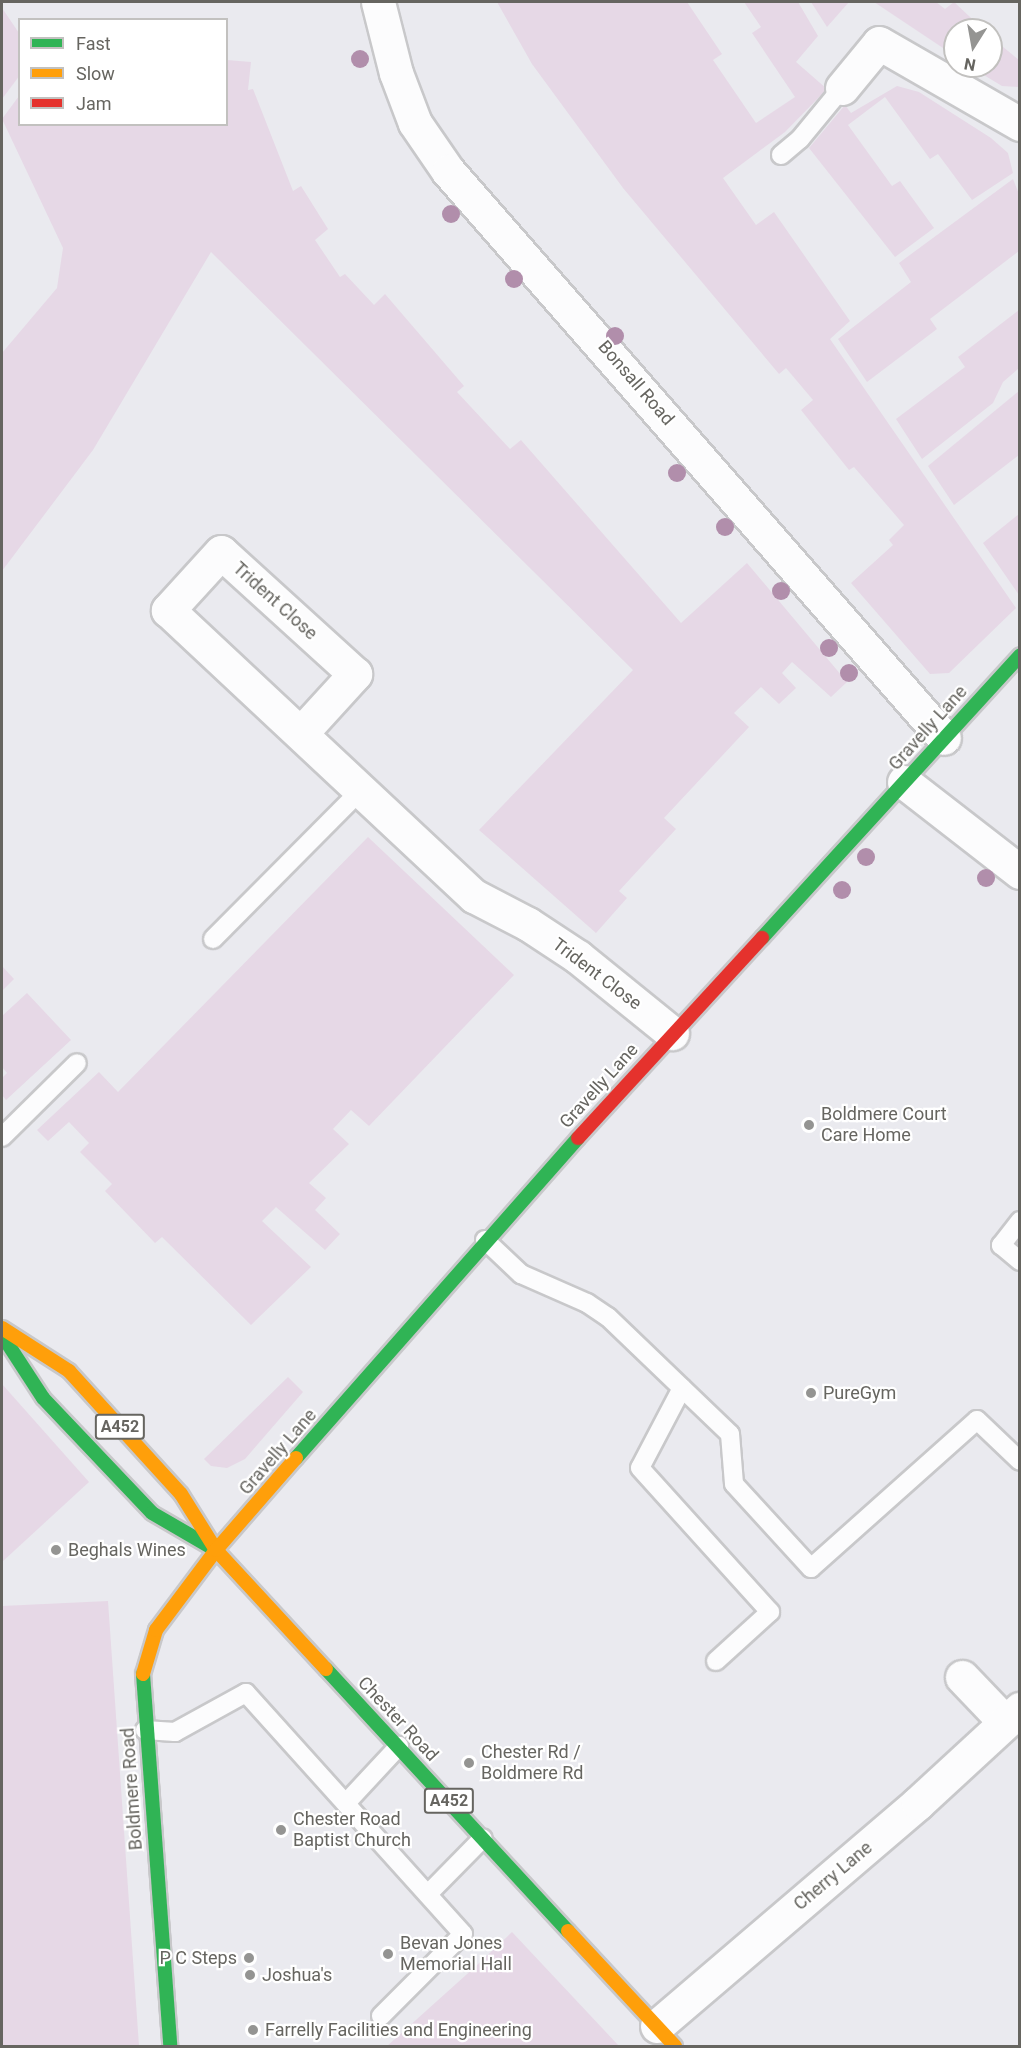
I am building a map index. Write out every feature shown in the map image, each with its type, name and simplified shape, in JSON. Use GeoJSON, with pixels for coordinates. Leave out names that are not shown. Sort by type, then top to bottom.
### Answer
{"type":"FeatureCollection","features":[{"type":"Feature","properties":{"kind":"main road","name":"Gravelly Lane"},"geometry":{"type":"LineString","coordinates":[[216,1550],[485,1240],[672,1033],[1020,656]]}},
{"type":"Feature","properties":{"kind":"main road","name":"Chester Road"},"geometry":{"type":"LineString","coordinates":[[2,1328],[69,1371],[181,1494],[216,1550],[666,2036]]}},
{"type":"Feature","properties":{"kind":"main road","name":"Chester Road"},"geometry":{"type":"LineString","coordinates":[[2,1335],[43,1398],[152,1514],[170,1521],[216,1550]]}},
{"type":"Feature","properties":{"kind":"main road","name":"Boldmere Road"},"geometry":{"type":"LineString","coordinates":[[170,2046],[145,1730],[143,1666],[156,1630],[216,1550]]}},
{"type":"Feature","properties":{"kind":"street","name":"Bonsall Road"},"geometry":{"type":"LineString","coordinates":[[378,2],[396,73],[415,123],[448,171],[944,738]]}},
{"type":"Feature","properties":{"kind":"street"},"geometry":{"type":"LineString","coordinates":[[842,88],[879,43],[1020,124]]}},
{"type":"Feature","properties":{"kind":"street","name":"Trident Close"},"geometry":{"type":"LineString","coordinates":[[302,732],[355,674],[222,552],[168,610],[302,732],[359,792],[474,896],[528,924],[578,957],[672,1033]]}},
{"type":"Feature","properties":{"kind":"street"},"geometry":{"type":"LineString","coordinates":[[904,782],[1020,872]]}},
{"type":"Feature","properties":{"kind":"street","name":"Cherry Lane"},"geometry":{"type":"LineString","coordinates":[[666,2036],[1012,1715],[962,1677]]}},
{"type":"Feature","properties":{"kind":"lane"},"geometry":{"type":"LineString","coordinates":[[781,155],[800,139],[842,88]]}},
{"type":"Feature","properties":{"kind":"lane"},"geometry":{"type":"LineString","coordinates":[[213,939],[359,792]]}},
{"type":"Feature","properties":{"kind":"lane"},"geometry":{"type":"LineString","coordinates":[[2,1137],[77,1063]]}},
{"type":"Feature","properties":{"kind":"lane"},"geometry":{"type":"LineString","coordinates":[[1020,1221],[1001,1245],[1020,1261]]}},
{"type":"Feature","properties":{"kind":"lane"},"geometry":{"type":"LineString","coordinates":[[485,1240],[521,1274],[587,1303],[608,1317],[730,1434],[734,1484],[811,1568],[976,1420],[1020,1461]]}},
{"type":"Feature","properties":{"kind":"lane"},"geometry":{"type":"LineString","coordinates":[[682,1388],[640,1468],[770,1612],[716,1660]]}},
{"type":"Feature","properties":{"kind":"lane"},"geometry":{"type":"LineString","coordinates":[[145,1730],[175,1732],[246,1693],[463,1934],[381,2016]]}},
{"type":"Feature","properties":{"kind":"lane"},"geometry":{"type":"LineString","coordinates":[[346,1803],[399,1746]]}},
{"type":"Feature","properties":{"kind":"lane"},"geometry":{"type":"LineString","coordinates":[[428,1894],[483,1838]]}},
{"type":"Feature","properties":{"kind":"shaded area"},"geometry":{"type":"Polygon","coordinates":[[[497,2],[687,2],[722,54],[713,60],[756,123],[795,97],[752,33],[761,27],[744,2],[798,2],[818,36],[796,62],[827,89],[785,132],[723,178],[756,225],[774,212],[850,321],[830,339],[1016,608],[949,673],[930,674],[851,583],[893,545],[889,540],[904,525],[854,467],[849,470],[801,410],[813,400],[786,368],[779,374],[623,188],[532,64],[497,2]]]}},
{"type":"Feature","properties":{"kind":"shaded area"},"geometry":{"type":"Polygon","coordinates":[[[811,2],[849,2],[827,27],[811,2]]]}},
{"type":"Feature","properties":{"kind":"shaded area"},"geometry":{"type":"Polygon","coordinates":[[[874,2],[936,2],[945,9],[954,2],[971,18],[943,18],[943,48],[874,2]]]}},
{"type":"Feature","properties":{"kind":"shaded area"},"geometry":{"type":"Polygon","coordinates":[[[2,8],[18,32],[18,78],[2,99],[2,8]]]}},
{"type":"Feature","properties":{"kind":"shaded area"},"geometry":{"type":"Polygon","coordinates":[[[1003,47],[1019,60],[1019,87],[1002,86],[989,78],[1003,78],[1003,47]]]}},
{"type":"Feature","properties":{"kind":"shaded area"},"geometry":{"type":"Polygon","coordinates":[[[228,60],[251,62],[248,90],[253,89],[293,191],[301,186],[328,229],[315,240],[340,277],[345,274],[374,305],[385,294],[464,386],[457,392],[510,449],[521,440],[681,623],[747,563],[847,682],[831,697],[792,662],[782,673],[796,688],[779,704],[761,687],[734,713],[749,727],[664,818],[676,829],[619,891],[627,898],[596,933],[479,830],[633,670],[211,252],[93,450],[2,571],[2,353],[57,288],[63,248],[2,119],[18,97],[18,126],[228,126],[228,60]]]}},
{"type":"Feature","properties":{"kind":"shaded area"},"geometry":{"type":"Polygon","coordinates":[[[897,86],[919,92],[991,138],[1008,153],[1013,173],[972,200],[938,154],[930,159],[885,97],[848,125],[892,186],[900,181],[934,228],[895,257],[809,148],[845,105],[851,113],[897,86]]]}},
{"type":"Feature","properties":{"kind":"shaded area"},"geometry":{"type":"Polygon","coordinates":[[[1013,179],[1019,194],[1019,251],[930,319],[937,329],[867,382],[838,339],[911,282],[899,263],[1013,179]]]}},
{"type":"Feature","properties":{"kind":"shaded area"},"geometry":{"type":"Polygon","coordinates":[[[1019,310],[1019,368],[1003,382],[993,403],[922,459],[896,419],[965,367],[958,357],[1019,310]]]}},
{"type":"Feature","properties":{"kind":"shaded area"},"geometry":{"type":"Polygon","coordinates":[[[1019,391],[1019,455],[954,505],[928,466],[1019,391]]]}},
{"type":"Feature","properties":{"kind":"shaded area"},"geometry":{"type":"Polygon","coordinates":[[[1019,514],[1019,595],[983,543],[1019,514]]]}},
{"type":"Feature","properties":{"kind":"shaded area"},"geometry":{"type":"Polygon","coordinates":[[[368,837],[514,975],[369,1126],[351,1110],[333,1129],[349,1144],[309,1183],[326,1198],[315,1210],[340,1234],[325,1250],[276,1207],[262,1221],[311,1267],[251,1325],[162,1237],[155,1243],[105,1191],[112,1184],[80,1152],[89,1143],[69,1122],[48,1141],[37,1130],[99,1072],[118,1092],[368,837]]]}},
{"type":"Feature","properties":{"kind":"shaded area"},"geometry":{"type":"Polygon","coordinates":[[[2,966],[14,979],[2,991],[2,966]]]}},
{"type":"Feature","properties":{"kind":"shaded area"},"geometry":{"type":"Polygon","coordinates":[[[27,993],[71,1040],[6,1100],[2,1095],[2,1078],[7,1073],[2,1067],[2,1016],[27,993]]]}},
{"type":"Feature","properties":{"kind":"shaded area"},"geometry":{"type":"Polygon","coordinates":[[[288,1377],[303,1392],[245,1459],[227,1468],[211,1466],[204,1459],[288,1377]]]}},
{"type":"Feature","properties":{"kind":"shaded area"},"geometry":{"type":"Polygon","coordinates":[[[2,1384],[89,1482],[2,1562],[2,1384]]]}},
{"type":"Feature","properties":{"kind":"shaded area"},"geometry":{"type":"Polygon","coordinates":[[[108,1601],[139,2046],[2,2046],[2,1606],[108,1601]]]}},
{"type":"Feature","properties":{"kind":"shaded area"},"geometry":{"type":"Polygon","coordinates":[[[512,1932],[619,2046],[387,2046],[476,1966],[512,1932]]]}},
{"type":"Feature","properties":{"kind":"traffic: fast"},"geometry":{"type":"LineString","coordinates":[[762,938],[1020,655]]}},
{"type":"Feature","properties":{"kind":"traffic: fast"},"geometry":{"type":"LineString","coordinates":[[296,1458],[578,1138]]}},
{"type":"Feature","properties":{"kind":"traffic: fast"},"geometry":{"type":"LineString","coordinates":[[2,1335],[43,1398],[152,1513],[209,1546]]}},
{"type":"Feature","properties":{"kind":"traffic: fast"},"geometry":{"type":"LineString","coordinates":[[326,1669],[568,1931]]}},
{"type":"Feature","properties":{"kind":"traffic: fast"},"geometry":{"type":"LineString","coordinates":[[143,1674],[170,2046]]}},
{"type":"Feature","properties":{"kind":"traffic: slow"},"geometry":{"type":"LineString","coordinates":[[2,1328],[69,1371],[181,1494],[216,1550],[326,1669]]}},
{"type":"Feature","properties":{"kind":"traffic: slow"},"geometry":{"type":"LineString","coordinates":[[143,1674],[156,1630],[216,1550],[296,1458]]}},
{"type":"Feature","properties":{"kind":"traffic: slow"},"geometry":{"type":"LineString","coordinates":[[568,1931],[675,2046]]}},
{"type":"Feature","properties":{"kind":"traffic: jam"},"geometry":{"type":"LineString","coordinates":[[578,1138],[762,938]]}},
{"type":"Feature","properties":{"kind":"place","name":"Boldmere Court Care Home"},"geometry":{"type":"Point","coordinates":[809,1125]}},
{"type":"Feature","properties":{"kind":"place","name":"PureGym"},"geometry":{"type":"Point","coordinates":[811,1393]}},
{"type":"Feature","properties":{"kind":"place","name":"Beghals Wines"},"geometry":{"type":"Point","coordinates":[56,1550]}},
{"type":"Feature","properties":{"kind":"place","name":"Chester Rd / Boldmere Rd"},"geometry":{"type":"Point","coordinates":[469,1763]}},
{"type":"Feature","properties":{"kind":"place","name":"Chester Road Baptist Church"},"geometry":{"type":"Point","coordinates":[281,1830]}},
{"type":"Feature","properties":{"kind":"place","name":"Bevan Jones Memorial Hall"},"geometry":{"type":"Point","coordinates":[388,1954]}},
{"type":"Feature","properties":{"kind":"place","name":"P C Steps"},"geometry":{"type":"Point","coordinates":[249,1958]}},
{"type":"Feature","properties":{"kind":"place","name":"Joshua's"},"geometry":{"type":"Point","coordinates":[250,1975]}},
{"type":"Feature","properties":{"kind":"place","name":"Farrelly Facilities and Engineering"},"geometry":{"type":"Point","coordinates":[253,2030]}}]}
